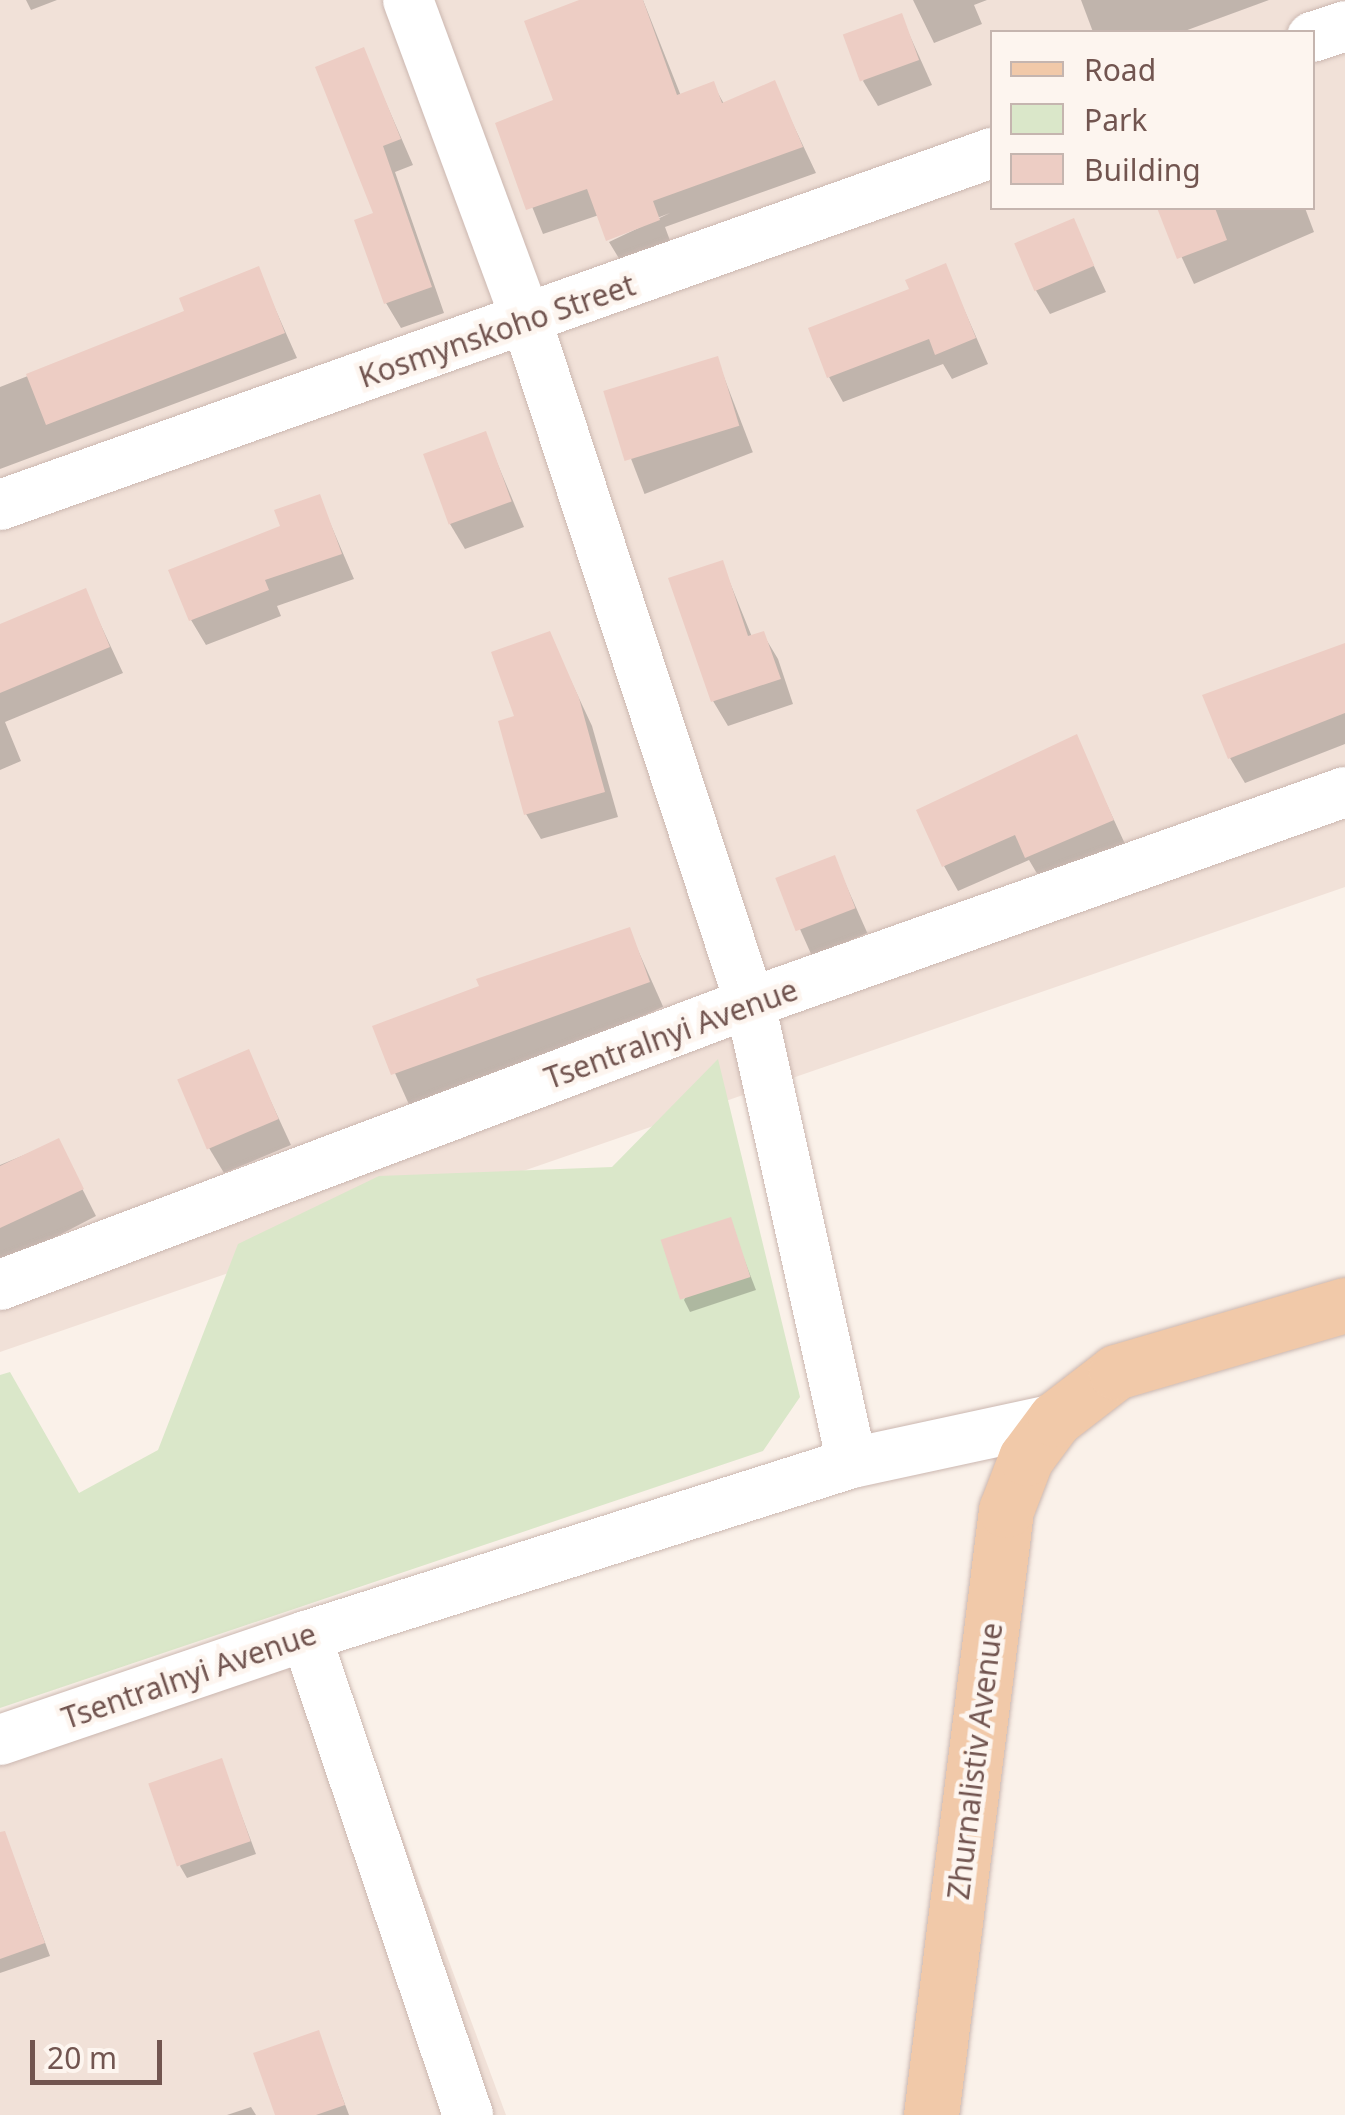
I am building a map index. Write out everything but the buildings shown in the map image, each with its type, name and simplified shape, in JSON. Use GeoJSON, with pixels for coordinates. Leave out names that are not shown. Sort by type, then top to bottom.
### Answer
{"type":"FeatureCollection","features":[{"type":"Feature","properties":{"kind":"main road","name":"Tsentralnyi Avenue"},"geometry":{"type":"LineString","coordinates":[[1055,1419],[1116,1372],[1345,1306]]}},
{"type":"Feature","properties":{"kind":"main road","name":"Zhurnalistiv Avenue"},"geometry":{"type":"LineString","coordinates":[[931,2115],[1006,1510],[1026,1458],[1055,1419]]}},
{"type":"Feature","properties":{"kind":"street"},"geometry":{"type":"LineString","coordinates":[[408,0],[527,322],[750,1003],[852,1464]]}},
{"type":"Feature","properties":{"kind":"street"},"geometry":{"type":"LineString","coordinates":[[1315,37],[1345,26]]}},
{"type":"Feature","properties":{"kind":"street","name":"Kosmynskoho Street"},"geometry":{"type":"LineString","coordinates":[[0,506],[527,322],[990,154]]}},
{"type":"Feature","properties":{"kind":"street","name":"Tsentralnyi Avenue"},"geometry":{"type":"LineString","coordinates":[[0,1286],[750,1003],[1345,792]]}},
{"type":"Feature","properties":{"kind":"street","name":"Tsentralnyi Avenue"},"geometry":{"type":"LineString","coordinates":[[0,1740],[306,1636],[852,1464],[1055,1419]]}},
{"type":"Feature","properties":{"kind":"street"},"geometry":{"type":"LineString","coordinates":[[306,1636],[468,2115]]}},
{"type":"Feature","properties":{"kind":"shaded area"},"geometry":{"type":"Polygon","coordinates":[[[0,0],[1345,0],[1345,887],[0,1352],[0,0]]]}},
{"type":"Feature","properties":{"kind":"shaded area"},"geometry":{"type":"Polygon","coordinates":[[[327,1633],[506,2115],[0,2115],[0,1749],[327,1633]]]}},
{"type":"Feature","properties":{"kind":"green space"},"geometry":{"type":"Polygon","coordinates":[[[718,1059],[800,1397],[763,1451],[0,1708],[0,1375],[10,1372],[79,1493],[158,1450],[238,1244],[379,1176],[612,1167],[718,1059]]]}}]}
